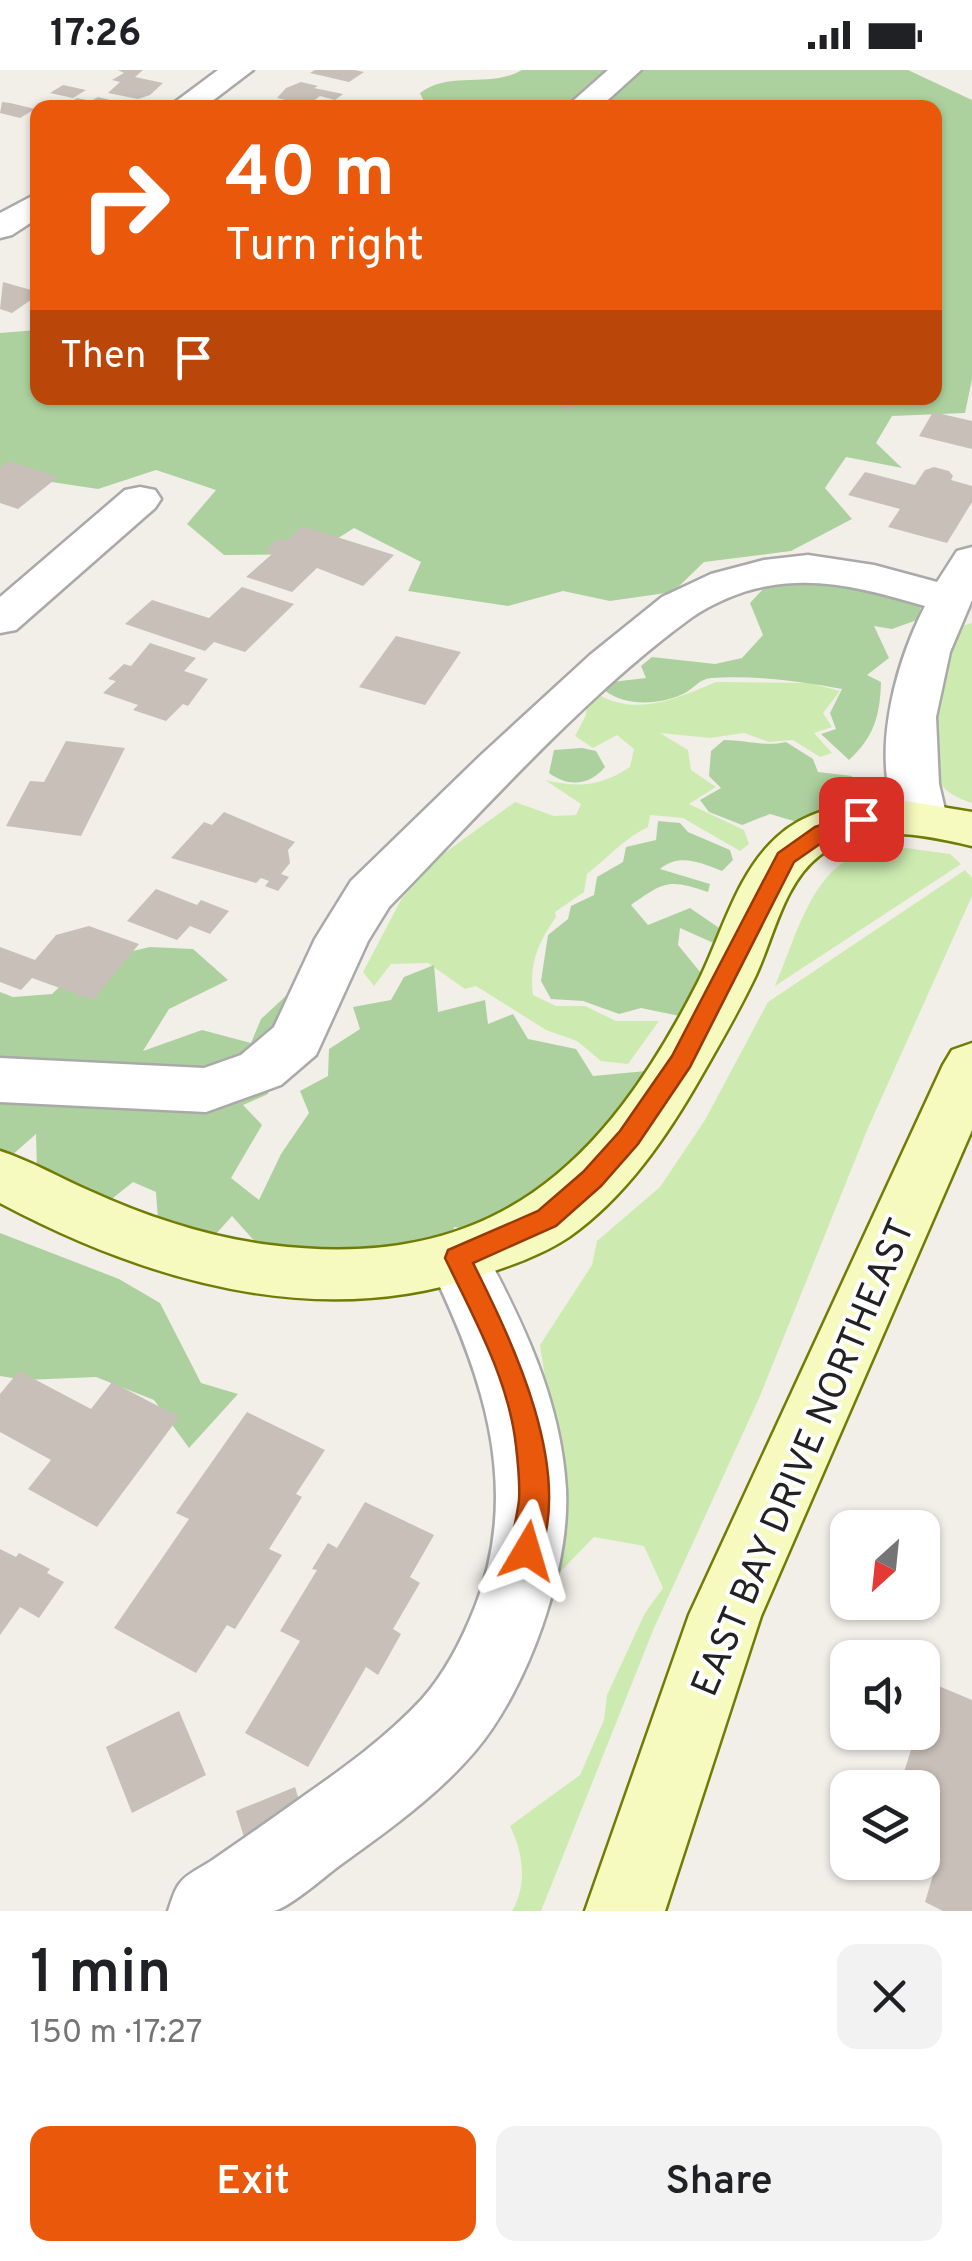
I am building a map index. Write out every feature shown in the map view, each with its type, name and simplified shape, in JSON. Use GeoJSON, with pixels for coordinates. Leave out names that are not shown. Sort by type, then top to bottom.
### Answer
{"type":"FeatureCollection","features":[{"type":"Feature","properties":{"kind":"street"},"geometry":{"type":"LineString","coordinates":[[194,100],[238,70]]}},
{"type":"Feature","properties":{"kind":"street"},"geometry":{"type":"LineString","coordinates":[[590,100],[626,70]]}},
{"type":"Feature","properties":{"kind":"street"},"geometry":{"type":"LineString","coordinates":[[0,228],[30,208]]}},
{"type":"Feature","properties":{"kind":"street"},"geometry":{"type":"LineString","coordinates":[[0,620],[140,498]]}},
{"type":"Feature","properties":{"kind":"street"},"geometry":{"type":"LineString","coordinates":[[0,1080],[206,1090],[261,1070],[296,1040],[342,938],[380,883],[606,665],[678,606],[727,583],[808,568],[874,578],[960,579],[926,652],[908,762],[947,824]]}},
{"type":"Feature","properties":{"kind":"street"},"geometry":{"type":"LineString","coordinates":[[0,1174],[100,1220],[196,1256],[306,1276],[379,1273],[458,1258],[547,1218],[592,1179],[629,1138],[700,1030],[785,858],[802,843],[847,823],[879,818],[947,824]]}},
{"type":"Feature","properties":{"kind":"street","name":"EAST BAY DRIVE NORTHEAST"},"geometry":{"type":"LineString","coordinates":[[625,1911],[725,1615],[972,1065]]}},
{"type":"Feature","properties":{"kind":"street"},"geometry":{"type":"LineString","coordinates":[[208,1911],[387,1780],[440,1734],[480,1681],[508,1620],[527,1551],[534,1497],[530,1443],[520,1400],[492,1327],[458,1258]]}},
{"type":"Feature","properties":{"kind":"green space"},"geometry":{"type":"Polygon","coordinates":[[[522,70],[908,70],[972,100],[972,379],[965,413],[892,416],[876,443],[902,468],[846,457],[825,488],[852,519],[791,551],[704,562],[673,592],[610,601],[563,591],[508,606],[408,591],[421,562],[354,528],[313,554],[224,555],[187,524],[216,490],[156,470],[98,489],[38,480],[0,480],[0,333],[30,331],[30,405],[942,405],[942,100],[423,100],[420,93],[444,82],[509,76],[522,70]]]}},
{"type":"Feature","properties":{"kind":"green space"},"geometry":{"type":"Polygon","coordinates":[[[797,576],[924,597],[917,620],[892,629],[874,626],[889,658],[867,675],[881,682],[877,716],[870,734],[849,760],[821,734],[836,729],[830,713],[842,689],[744,677],[711,678],[685,693],[654,702],[633,702],[604,690],[612,682],[646,678],[641,666],[652,657],[715,664],[742,658],[763,635],[750,603],[764,588],[797,576]]]}},
{"type":"Feature","properties":{"kind":"green space"},"geometry":{"type":"Polygon","coordinates":[[[972,623],[972,803],[942,786],[935,775],[932,755],[936,719],[958,627],[972,623]]]}},
{"type":"Feature","properties":{"kind":"green space"},"geometry":{"type":"Polygon","coordinates":[[[716,682],[809,683],[840,691],[823,713],[832,727],[814,733],[832,753],[820,757],[793,740],[769,742],[744,733],[710,738],[660,733],[688,750],[691,770],[716,787],[689,804],[744,830],[749,844],[740,851],[683,818],[650,815],[648,827],[587,874],[584,892],[555,912],[532,973],[533,995],[556,1006],[585,1006],[616,1021],[659,1021],[628,1064],[601,1061],[577,1041],[546,1030],[476,986],[465,989],[428,963],[391,964],[374,986],[363,972],[402,898],[432,862],[515,802],[554,816],[576,815],[581,804],[545,780],[589,784],[630,767],[634,749],[617,735],[593,748],[575,736],[586,715],[587,699],[596,693],[641,705],[716,682]]]}},
{"type":"Feature","properties":{"kind":"green space"},"geometry":{"type":"Polygon","coordinates":[[[724,740],[786,742],[813,759],[818,772],[852,776],[851,789],[862,807],[814,827],[770,814],[742,825],[709,812],[700,800],[721,788],[709,776],[711,751],[724,740]]]}},
{"type":"Feature","properties":{"kind":"green space"},"geometry":{"type":"Polygon","coordinates":[[[554,750],[596,751],[605,767],[599,773],[578,782],[564,781],[549,773],[554,750]]]}},
{"type":"Feature","properties":{"kind":"green space"},"geometry":{"type":"Polygon","coordinates":[[[658,821],[680,823],[688,832],[730,850],[733,860],[722,871],[690,861],[667,864],[660,869],[710,884],[708,892],[668,885],[631,905],[648,925],[690,908],[725,932],[718,945],[680,928],[678,945],[705,978],[696,983],[706,998],[694,1019],[641,1008],[619,1014],[583,1001],[551,999],[541,981],[548,935],[568,919],[571,906],[594,895],[597,877],[623,862],[626,847],[656,840],[658,821]]]}},
{"type":"Feature","properties":{"kind":"green space"},"geometry":{"type":"Polygon","coordinates":[[[906,848],[950,854],[961,864],[775,986],[806,911],[827,877],[858,855],[906,848]]]}},
{"type":"Feature","properties":{"kind":"green space"},"geometry":{"type":"Polygon","coordinates":[[[965,870],[972,878],[972,896],[868,1128],[760,1396],[654,1628],[541,1911],[512,1911],[520,1890],[522,1868],[510,1826],[580,1775],[604,1720],[607,1695],[645,1613],[663,1588],[644,1546],[594,1537],[555,1577],[560,1476],[540,1345],[592,1265],[597,1241],[660,1187],[705,1120],[768,1002],[965,870]]]}},
{"type":"Feature","properties":{"kind":"green space"},"geometry":{"type":"Polygon","coordinates":[[[150,947],[193,949],[228,980],[169,1009],[143,1051],[202,1030],[251,1043],[261,1019],[302,981],[278,1033],[268,1094],[243,1105],[262,1125],[231,1178],[259,1200],[281,1154],[309,1113],[300,1091],[328,1076],[329,1049],[360,1029],[353,1007],[391,1000],[404,977],[434,965],[438,1012],[485,1000],[488,1024],[513,1014],[528,1039],[576,1049],[593,1076],[657,1070],[638,1105],[491,1232],[454,1227],[448,1251],[267,1255],[232,1216],[207,1244],[159,1234],[156,1192],[133,1182],[103,1206],[37,1172],[36,1134],[10,1157],[0,1155],[0,992],[13,997],[52,994],[85,962],[150,947]]]}},
{"type":"Feature","properties":{"kind":"green space"},"geometry":{"type":"Polygon","coordinates":[[[0,1233],[119,1279],[160,1303],[201,1383],[238,1394],[189,1448],[154,1400],[96,1377],[25,1380],[0,1376],[0,1233]]]}},
{"type":"Feature","properties":{"kind":"building"},"geometry":{"type":"Polygon","coordinates":[[[118,70],[143,70],[135,77],[163,83],[150,95],[138,99],[108,93],[120,82],[112,80],[124,73],[118,70]]]}},
{"type":"Feature","properties":{"kind":"building"},"geometry":{"type":"Polygon","coordinates":[[[364,72],[349,82],[310,73],[364,72]]]}},
{"type":"Feature","properties":{"kind":"building"},"geometry":{"type":"Polygon","coordinates":[[[301,82],[343,94],[335,100],[320,96],[315,100],[277,98],[286,88],[301,82]]]}},
{"type":"Feature","properties":{"kind":"building"},"geometry":{"type":"Polygon","coordinates":[[[63,85],[86,90],[73,98],[50,93],[63,85]]]}},
{"type":"Feature","properties":{"kind":"building"},"geometry":{"type":"Polygon","coordinates":[[[2,102],[30,108],[20,118],[0,113],[2,102]]]}},
{"type":"Feature","properties":{"kind":"building"},"geometry":{"type":"Polygon","coordinates":[[[3,282],[30,290],[30,301],[12,313],[0,309],[3,282]]]}},
{"type":"Feature","properties":{"kind":"building"},"geometry":{"type":"Polygon","coordinates":[[[933,412],[972,421],[972,449],[919,436],[933,412]]]}},
{"type":"Feature","properties":{"kind":"building"},"geometry":{"type":"Polygon","coordinates":[[[8,461],[58,477],[18,509],[0,503],[0,468],[8,461]]]}},
{"type":"Feature","properties":{"kind":"building"},"geometry":{"type":"Polygon","coordinates":[[[934,467],[949,471],[951,480],[972,486],[972,502],[947,543],[888,527],[900,509],[848,495],[865,472],[915,485],[925,470],[934,467]]]}},
{"type":"Feature","properties":{"kind":"building"},"geometry":{"type":"Polygon","coordinates":[[[302,526],[394,555],[363,586],[317,568],[292,592],[246,577],[272,554],[265,551],[278,539],[286,541],[302,526]]]}},
{"type":"Feature","properties":{"kind":"building"},"geometry":{"type":"Polygon","coordinates":[[[242,587],[294,604],[245,652],[214,642],[205,651],[125,624],[152,600],[209,618],[242,587]]]}},
{"type":"Feature","properties":{"kind":"building"},"geometry":{"type":"Polygon","coordinates":[[[396,636],[461,652],[425,705],[359,687],[396,636]]]}},
{"type":"Feature","properties":{"kind":"building"},"geometry":{"type":"Polygon","coordinates":[[[150,643],[196,658],[184,671],[208,679],[188,706],[183,704],[166,721],[133,710],[138,705],[103,693],[116,681],[108,679],[124,664],[131,666],[150,643]]]}},
{"type":"Feature","properties":{"kind":"building"},"geometry":{"type":"Polygon","coordinates":[[[66,741],[125,748],[81,836],[6,826],[30,781],[44,782],[66,741]]]}},
{"type":"Feature","properties":{"kind":"building"},"geometry":{"type":"Polygon","coordinates":[[[224,812],[295,842],[288,850],[290,863],[281,874],[289,877],[278,891],[265,886],[269,881],[261,878],[256,883],[171,858],[204,822],[212,825],[224,812]]]}},
{"type":"Feature","properties":{"kind":"building"},"geometry":{"type":"Polygon","coordinates":[[[156,889],[197,905],[201,900],[229,911],[210,934],[190,926],[177,940],[127,921],[156,889]]]}},
{"type":"Feature","properties":{"kind":"building"},"geometry":{"type":"Polygon","coordinates":[[[89,926],[139,944],[93,1000],[32,978],[21,990],[0,982],[0,947],[35,960],[56,935],[89,926]]]}},
{"type":"Feature","properties":{"kind":"building"},"geometry":{"type":"Polygon","coordinates":[[[19,1371],[91,1409],[112,1382],[179,1417],[97,1527],[28,1489],[51,1460],[0,1432],[0,1394],[19,1371]]]}},
{"type":"Feature","properties":{"kind":"building"},"geometry":{"type":"Polygon","coordinates":[[[247,1412],[325,1450],[296,1494],[302,1497],[269,1549],[282,1555],[235,1629],[227,1625],[196,1673],[114,1628],[189,1519],[176,1513],[247,1412]]]}},
{"type":"Feature","properties":{"kind":"building"},"geometry":{"type":"Polygon","coordinates":[[[365,1502],[434,1535],[410,1577],[420,1583],[393,1629],[401,1634],[378,1675],[366,1667],[308,1767],[245,1733],[300,1641],[280,1631],[317,1570],[312,1569],[328,1543],[337,1548],[365,1502]]]}},
{"type":"Feature","properties":{"kind":"building"},"geometry":{"type":"Polygon","coordinates":[[[0,1549],[16,1557],[19,1553],[50,1569],[47,1573],[64,1582],[39,1618],[20,1607],[0,1635],[0,1549]]]}},
{"type":"Feature","properties":{"kind":"building"},"geometry":{"type":"Polygon","coordinates":[[[940,1687],[972,1700],[972,1911],[943,1911],[925,1902],[932,1880],[940,1880],[940,1770],[905,1770],[911,1750],[940,1750],[940,1687]]]}},
{"type":"Feature","properties":{"kind":"building"},"geometry":{"type":"Polygon","coordinates":[[[179,1711],[206,1775],[132,1813],[106,1747],[179,1711]]]}},
{"type":"Feature","properties":{"kind":"building"},"geometry":{"type":"Polygon","coordinates":[[[295,1787],[306,1823],[247,1847],[236,1811],[295,1787]]]}},
{"type":"Feature","properties":{"kind":"route"},"geometry":{"type":"LineString","coordinates":[[527,1551],[534,1497],[530,1443],[520,1400],[480,1299],[458,1258],[547,1218],[592,1179],[629,1138],[682,1061],[785,858],[822,832],[861,819]]}}]}
